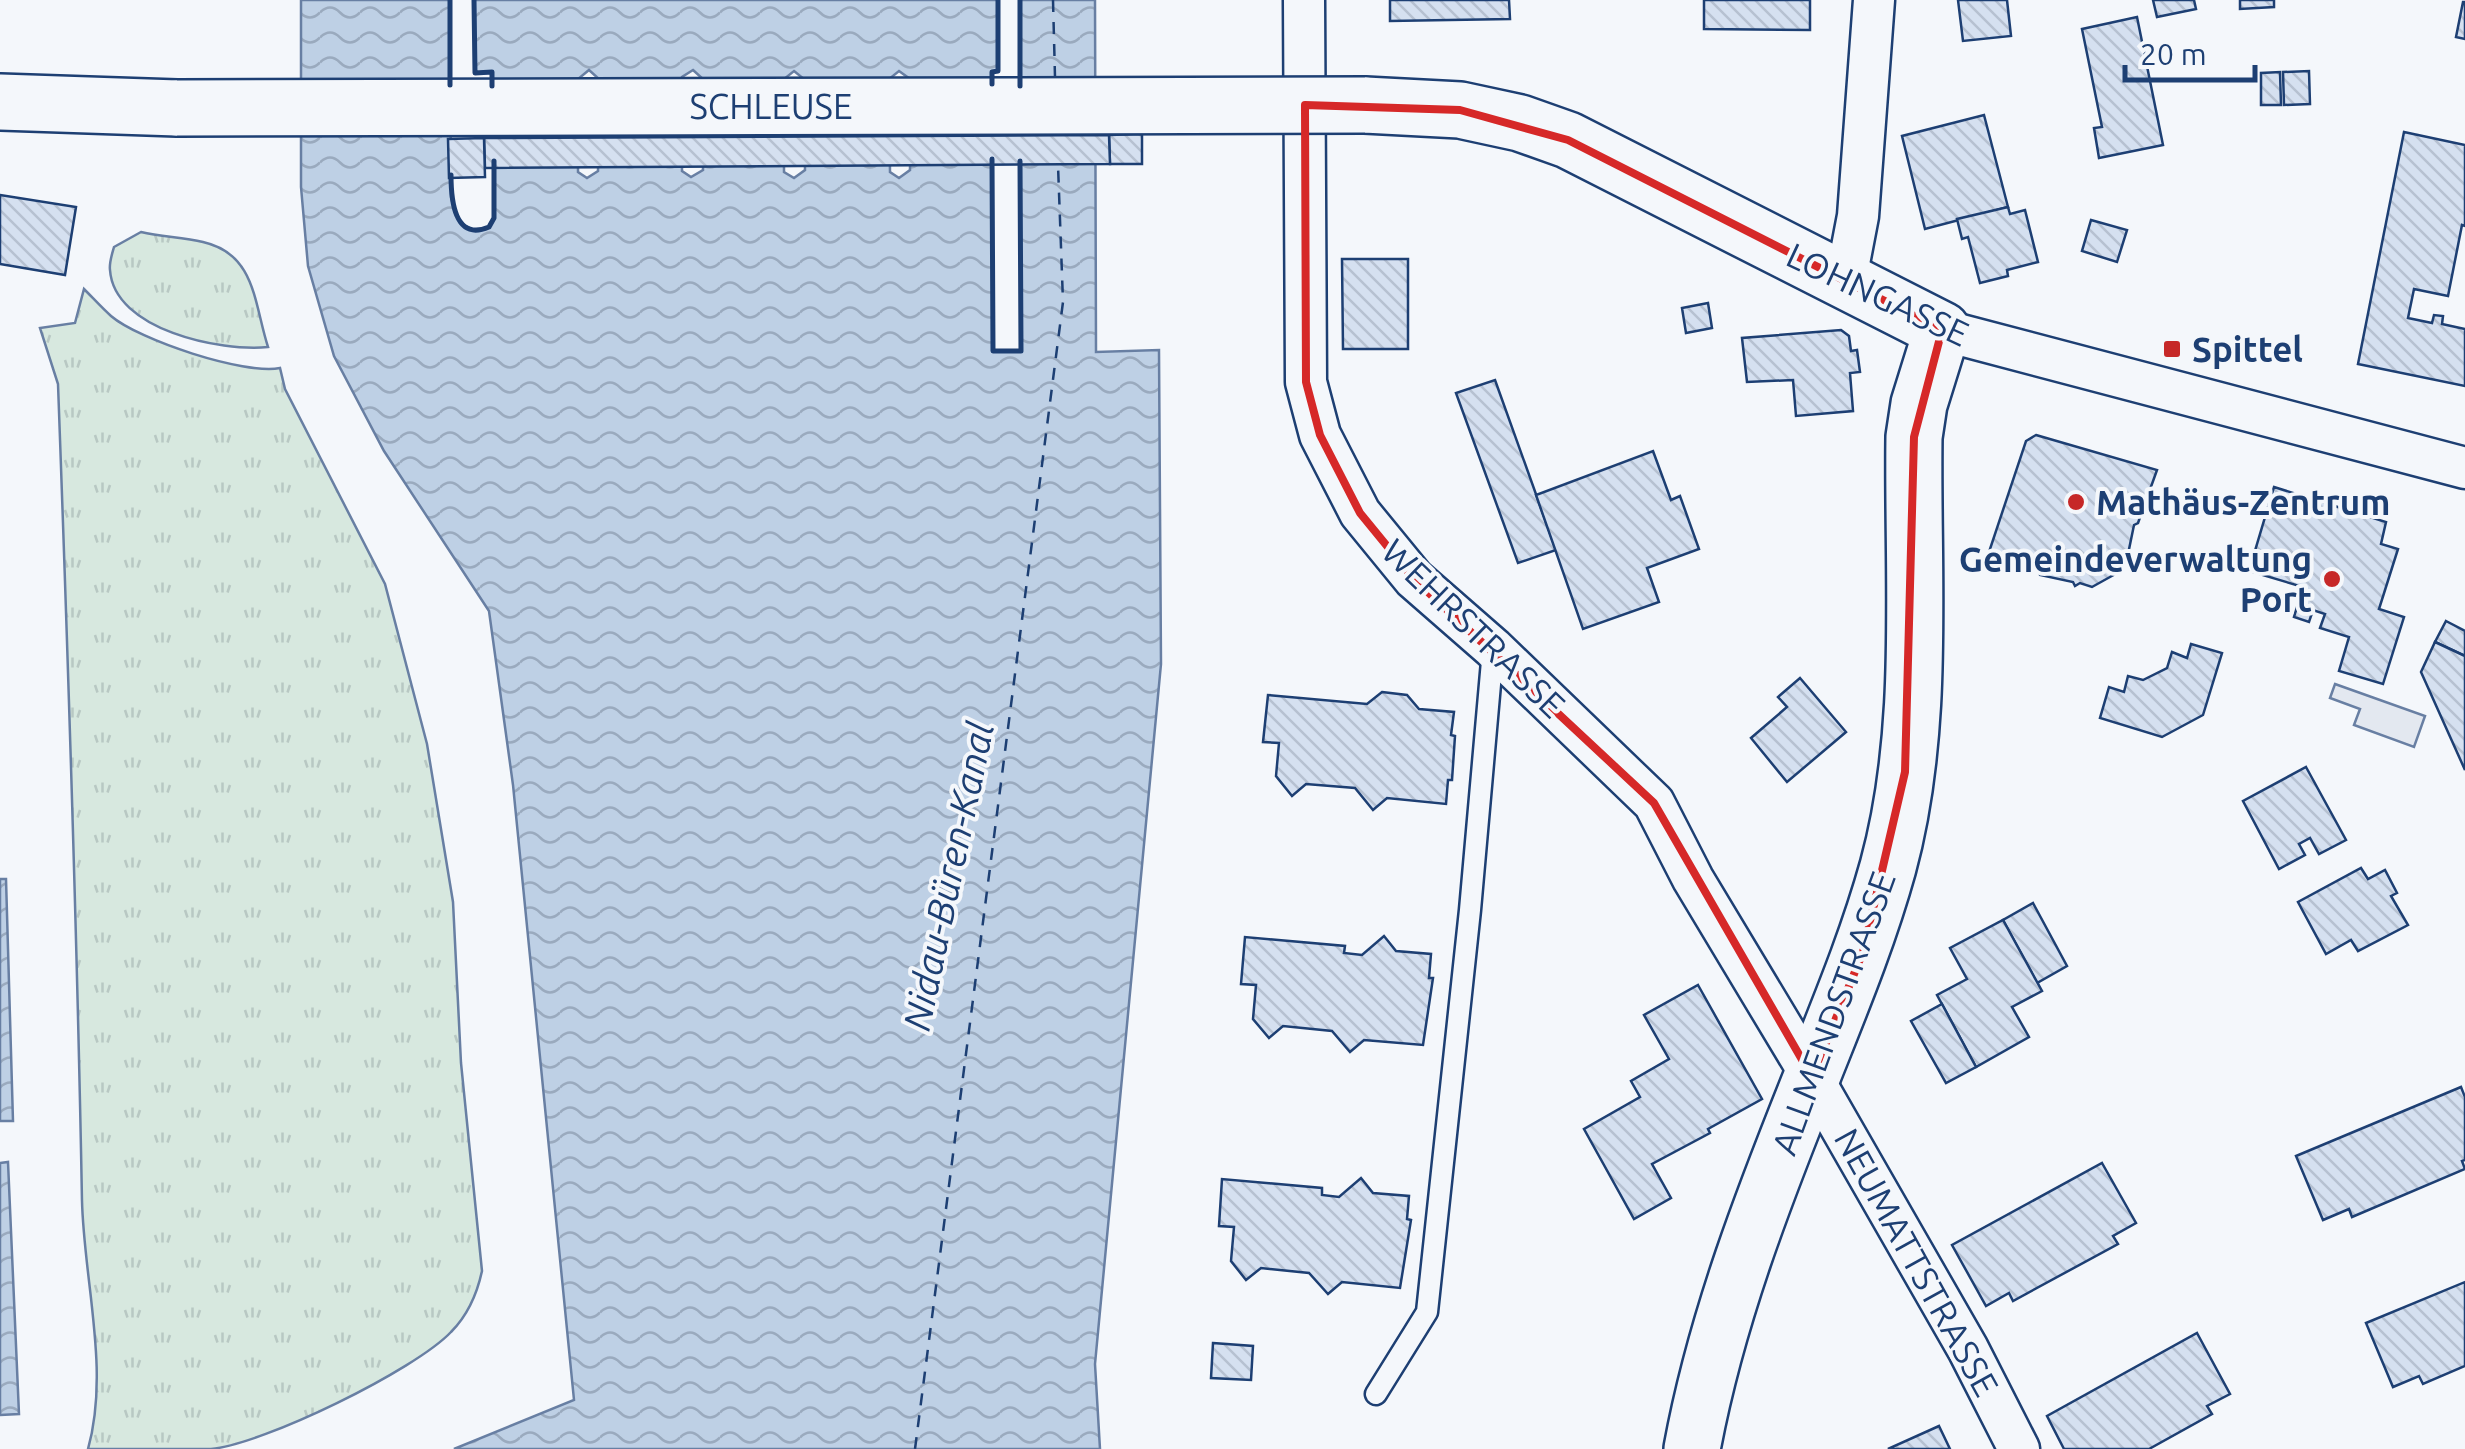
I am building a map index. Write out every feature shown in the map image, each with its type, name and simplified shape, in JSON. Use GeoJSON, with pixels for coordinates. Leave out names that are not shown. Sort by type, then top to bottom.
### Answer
{"type":"FeatureCollection","features":[{"type":"Feature","properties":{"kind":"main road","name":"SCHLEUSE"},"geometry":{"type":"LineString","coordinates":[[0,102],[177,108],[1365,105]]}},
{"type":"Feature","properties":{"kind":"main road","name":"LOHNGASSE"},"geometry":{"type":"LineString","coordinates":[[1365,105],[1460,110],[1568,140],[1942,330]]}},
{"type":"Feature","properties":{"kind":"main road","name":"ALLMENDSTRASSE"},"geometry":{"type":"LineString","coordinates":[[1692,1449],[1742,1257],[1862,952],[1889,863],[1912,719],[1914,437],[1919,404],[1942,330]]}},
{"type":"Feature","properties":{"kind":"street","name":"WEHRSTRASSE"},"geometry":{"type":"LineString","coordinates":[[1304,0],[1306,382],[1320,435],[1360,513],[1414,580],[1493,648],[1654,803],[1693,880],[1812,1077]]}},
{"type":"Feature","properties":{"kind":"street"},"geometry":{"type":"LineString","coordinates":[[1846,284],[1858,216],[1874,0]]}},
{"type":"Feature","properties":{"kind":"street","name":"LOHNGASSE"},"geometry":{"type":"LineString","coordinates":[[1942,330],[2465,468]]}},
{"type":"Feature","properties":{"kind":"street","name":"NEUMATTSTRASSE"},"geometry":{"type":"LineString","coordinates":[[1812,1077],[1968,1349],[2020,1449]]}},
{"type":"Feature","properties":{"kind":"lane"},"geometry":{"type":"LineString","coordinates":[[1376,1394],[1426,1312],[1470,910],[1493,648]]}},
{"type":"Feature","properties":{"kind":"highlighted area"},"geometry":{"type":"Polygon","coordinates":[[[1305,105],[1460,110],[1568,140],[1942,330],[1914,437],[1905,772],[1863,952],[1812,1077],[1654,803],[1414,579],[1360,513],[1320,435],[1306,382],[1305,105]]]}},
{"type":"Feature","properties":{"kind":"green space"},"geometry":{"type":"Polygon","coordinates":[[[141,232],[203,242],[234,257],[250,283],[268,347],[198,341],[149,322],[130,308],[116,291],[110,261],[114,247],[141,232]]]}},
{"type":"Feature","properties":{"kind":"green space"},"geometry":{"type":"Polygon","coordinates":[[[84,289],[111,316],[167,345],[242,366],[280,368],[285,389],[385,584],[427,744],[453,902],[461,1063],[482,1271],[474,1296],[451,1332],[406,1366],[301,1420],[211,1449],[88,1449],[97,1388],[82,1201],[58,384],[40,328],[75,323],[84,289]]]}},
{"type":"Feature","properties":{"kind":"shaded area"},"geometry":{"type":"Polygon","coordinates":[[[2335,684],[2425,716],[2414,747],[2354,725],[2360,709],[2330,698],[2335,684]]]}},
{"type":"Feature","properties":{"kind":"water","name":"Nidau-Büren-Kanal"},"geometry":{"type":"Polygon","coordinates":[[[301,0],[450,0],[451,197],[459,219],[474,230],[489,227],[494,218],[492,73],[475,73],[474,0],[998,0],[998,71],[992,72],[993,350],[1021,351],[1020,0],[1095,0],[1096,352],[1159,350],[1161,664],[1095,1364],[1100,1449],[454,1449],[574,1400],[513,785],[489,611],[384,451],[334,356],[308,266],[301,187],[301,0]],[[589,70],[578,79],[578,172],[587,178],[598,171],[599,79],[589,70]],[[693,70],[682,77],[682,171],[691,177],[703,170],[703,79],[693,70]],[[794,71],[784,79],[784,172],[794,178],[805,170],[804,79],[794,71]],[[899,71],[889,79],[890,172],[899,178],[910,170],[910,79],[899,71]]]}},
{"type":"Feature","properties":{"kind":"water"},"geometry":{"type":"Polygon","coordinates":[[[0,879],[6,879],[13,1121],[0,1121],[0,879]]]}},
{"type":"Feature","properties":{"kind":"water"},"geometry":{"type":"Polygon","coordinates":[[[8,1162],[19,1414],[0,1415],[0,1163],[8,1162]]]}},
{"type":"Feature","properties":{"kind":"building"},"geometry":{"type":"Polygon","coordinates":[[[1390,0],[1509,0],[1510,19],[1390,21],[1390,0]]]}},
{"type":"Feature","properties":{"kind":"building"},"geometry":{"type":"Polygon","coordinates":[[[1704,0],[1810,0],[1810,30],[1704,29],[1704,0]]]}},
{"type":"Feature","properties":{"kind":"building"},"geometry":{"type":"Polygon","coordinates":[[[1958,0],[2007,0],[2011,36],[1963,41],[1958,0]]]}},
{"type":"Feature","properties":{"kind":"building"},"geometry":{"type":"Polygon","coordinates":[[[2153,0],[2194,0],[2196,9],[2157,17],[2153,0]]]}},
{"type":"Feature","properties":{"kind":"building"},"geometry":{"type":"Polygon","coordinates":[[[2240,0],[2274,0],[2274,7],[2240,9],[2240,0]]]}},
{"type":"Feature","properties":{"kind":"building"},"geometry":{"type":"Polygon","coordinates":[[[2465,2],[2465,39],[2456,37],[2465,2]]]}},
{"type":"Feature","properties":{"kind":"building"},"geometry":{"type":"Polygon","coordinates":[[[2137,17],[2163,145],[2099,158],[2094,128],[2102,127],[2082,29],[2137,17]]]}},
{"type":"Feature","properties":{"kind":"building"},"geometry":{"type":"Polygon","coordinates":[[[2309,71],[2310,104],[2284,105],[2283,72],[2309,71]]]}},
{"type":"Feature","properties":{"kind":"building"},"geometry":{"type":"Polygon","coordinates":[[[2280,72],[2281,105],[2261,105],[2261,73],[2280,72]]]}},
{"type":"Feature","properties":{"kind":"building"},"geometry":{"type":"Polygon","coordinates":[[[1984,115],[2008,207],[1925,229],[1902,136],[1984,115]]]}},
{"type":"Feature","properties":{"kind":"building"},"geometry":{"type":"Polygon","coordinates":[[[2404,132],[2465,145],[2465,226],[2462,225],[2448,296],[2414,289],[2408,318],[2432,323],[2434,315],[2443,316],[2442,324],[2465,329],[2465,386],[2358,364],[2404,132]]]}},
{"type":"Feature","properties":{"kind":"building"},"geometry":{"type":"Polygon","coordinates":[[[1142,134],[1142,164],[1110,164],[1109,135],[1142,134]]]}},
{"type":"Feature","properties":{"kind":"building"},"geometry":{"type":"Polygon","coordinates":[[[1109,135],[1110,164],[485,168],[484,138],[1109,135]]]}},
{"type":"Feature","properties":{"kind":"building"},"geometry":{"type":"Polygon","coordinates":[[[484,138],[485,177],[449,178],[448,139],[484,138]]]}},
{"type":"Feature","properties":{"kind":"building"},"geometry":{"type":"Polygon","coordinates":[[[0,195],[76,207],[65,275],[0,264],[0,195]]]}},
{"type":"Feature","properties":{"kind":"building"},"geometry":{"type":"Polygon","coordinates":[[[2008,207],[2010,214],[2025,210],[2038,262],[2007,270],[2008,276],[1980,283],[1968,237],[1962,239],[1957,219],[2008,207]]]}},
{"type":"Feature","properties":{"kind":"building"},"geometry":{"type":"Polygon","coordinates":[[[2091,220],[2127,230],[2117,262],[2082,251],[2091,220]]]}},
{"type":"Feature","properties":{"kind":"building"},"geometry":{"type":"Polygon","coordinates":[[[1342,259],[1408,259],[1408,349],[1343,349],[1342,259]]]}},
{"type":"Feature","properties":{"kind":"building"},"geometry":{"type":"Polygon","coordinates":[[[1708,303],[1712,328],[1686,333],[1682,308],[1708,303]]]}},
{"type":"Feature","properties":{"kind":"building"},"geometry":{"type":"Polygon","coordinates":[[[1841,330],[1849,336],[1851,351],[1857,350],[1860,372],[1850,373],[1853,411],[1796,416],[1793,380],[1747,382],[1742,338],[1841,330]]]}},
{"type":"Feature","properties":{"kind":"building"},"geometry":{"type":"Polygon","coordinates":[[[1495,380],[1556,550],[1518,563],[1456,393],[1495,380]]]}},
{"type":"Feature","properties":{"kind":"building","name":"Mathäus-Zentrum"},"geometry":{"type":"Polygon","coordinates":[[[2036,435],[2157,470],[2134,525],[2127,559],[2122,561],[2119,572],[2092,587],[2080,583],[2075,586],[2038,571],[1986,561],[2026,441],[2036,435]]]}},
{"type":"Feature","properties":{"kind":"building"},"geometry":{"type":"Polygon","coordinates":[[[1653,451],[1671,500],[1680,496],[1699,549],[1647,568],[1659,602],[1583,629],[1536,495],[1653,451]]]}},
{"type":"Feature","properties":{"kind":"building","name":"Gemeindeverwaltung Port"},"geometry":{"type":"Polygon","coordinates":[[[2274,487],[2386,522],[2381,544],[2398,549],[2379,609],[2404,617],[2383,684],[2339,671],[2349,637],[2320,628],[2325,614],[2313,610],[2309,622],[2294,617],[2303,587],[2249,571],[2274,487]]]}},
{"type":"Feature","properties":{"kind":"building"},"geometry":{"type":"Polygon","coordinates":[[[2446,621],[2465,631],[2465,656],[2435,642],[2446,621]]]}},
{"type":"Feature","properties":{"kind":"building"},"geometry":{"type":"Polygon","coordinates":[[[2435,642],[2465,656],[2465,770],[2421,672],[2435,642]]]}},
{"type":"Feature","properties":{"kind":"building"},"geometry":{"type":"Polygon","coordinates":[[[2191,644],[2222,653],[2203,715],[2162,737],[2100,718],[2109,687],[2124,692],[2128,676],[2143,680],[2167,668],[2172,652],[2187,658],[2191,644]]]}},
{"type":"Feature","properties":{"kind":"building"},"geometry":{"type":"Polygon","coordinates":[[[1800,678],[1846,732],[1787,782],[1751,738],[1787,707],[1778,697],[1800,678]]]}},
{"type":"Feature","properties":{"kind":"building"},"geometry":{"type":"Polygon","coordinates":[[[1382,692],[1407,695],[1419,709],[1454,712],[1452,780],[1448,780],[1446,804],[1387,798],[1373,810],[1355,788],[1306,784],[1292,796],[1276,776],[1279,743],[1263,742],[1268,695],[1367,704],[1382,692]]]}},
{"type":"Feature","properties":{"kind":"building"},"geometry":{"type":"Polygon","coordinates":[[[2306,767],[2346,840],[2319,854],[2310,838],[2299,844],[2305,855],[2279,869],[2243,801],[2306,767]]]}},
{"type":"Feature","properties":{"kind":"building"},"geometry":{"type":"Polygon","coordinates":[[[2361,868],[2368,879],[2385,870],[2397,893],[2391,896],[2408,925],[2358,951],[2351,940],[2326,954],[2298,902],[2361,868]]]}},
{"type":"Feature","properties":{"kind":"building"},"geometry":{"type":"Polygon","coordinates":[[[2033,903],[2067,966],[2037,983],[2003,920],[2033,903]]]}},
{"type":"Feature","properties":{"kind":"building"},"geometry":{"type":"Polygon","coordinates":[[[2003,920],[2042,991],[2012,1007],[2029,1037],[1976,1067],[1937,995],[1967,979],[1950,948],[2003,920]]]}},
{"type":"Feature","properties":{"kind":"building"},"geometry":{"type":"Polygon","coordinates":[[[1384,936],[1396,951],[1431,954],[1429,978],[1433,978],[1423,1045],[1364,1040],[1350,1052],[1332,1031],[1283,1026],[1269,1038],[1253,1019],[1256,985],[1241,984],[1245,937],[1345,946],[1344,953],[1362,955],[1384,936]]]}},
{"type":"Feature","properties":{"kind":"building"},"geometry":{"type":"Polygon","coordinates":[[[1698,985],[1762,1099],[1652,1164],[1671,1198],[1634,1219],[1584,1129],[1640,1097],[1631,1081],[1669,1059],[1644,1015],[1698,985]]]}},
{"type":"Feature","properties":{"kind":"building"},"geometry":{"type":"Polygon","coordinates":[[[1942,1004],[1976,1067],[1946,1083],[1911,1021],[1942,1004]]]}},
{"type":"Feature","properties":{"kind":"building"},"geometry":{"type":"Polygon","coordinates":[[[2461,1087],[2465,1097],[2465,1169],[2352,1217],[2349,1209],[2323,1220],[2296,1156],[2461,1087]]]}},
{"type":"Feature","properties":{"kind":"building"},"geometry":{"type":"Polygon","coordinates":[[[2102,1163],[2136,1223],[2113,1236],[2118,1244],[2013,1301],[2009,1293],[1986,1306],[1952,1245],[2102,1163]]]}},
{"type":"Feature","properties":{"kind":"building"},"geometry":{"type":"Polygon","coordinates":[[[1361,1178],[1373,1193],[1409,1196],[1407,1219],[1411,1220],[1400,1288],[1342,1282],[1328,1294],[1309,1273],[1261,1268],[1246,1280],[1231,1261],[1234,1227],[1219,1226],[1222,1179],[1322,1188],[1322,1195],[1339,1197],[1361,1178]]]}},
{"type":"Feature","properties":{"kind":"building"},"geometry":{"type":"Polygon","coordinates":[[[2465,1282],[2465,1366],[2423,1384],[2419,1376],[2393,1387],[2366,1323],[2465,1282]]]}},
{"type":"Feature","properties":{"kind":"building"},"geometry":{"type":"Polygon","coordinates":[[[2197,1333],[2230,1394],[2207,1406],[2212,1414],[2149,1449],[2064,1449],[2047,1416],[2197,1333]]]}},
{"type":"Feature","properties":{"kind":"building"},"geometry":{"type":"Polygon","coordinates":[[[1213,1343],[1253,1346],[1251,1380],[1211,1378],[1213,1343]]]}},
{"type":"Feature","properties":{"kind":"building"},"geometry":{"type":"Polygon","coordinates":[[[1939,1426],[1950,1449],[1888,1449],[1939,1426]]]}},
{"type":"Feature","properties":{"kind":"ferry route"},"geometry":{"type":"LineString","coordinates":[[1053,0],[1055,77]]}},
{"type":"Feature","properties":{"kind":"ferry route"},"geometry":{"type":"LineString","coordinates":[[915,1449],[1063,302],[1058,165]]}},
{"type":"Feature","properties":{"kind":"wall"},"geometry":{"type":"LineString","coordinates":[[450,0],[450,85]]}},
{"type":"Feature","properties":{"kind":"wall"},"geometry":{"type":"LineString","coordinates":[[474,0],[475,73],[492,72],[492,86]]}},
{"type":"Feature","properties":{"kind":"wall"},"geometry":{"type":"LineString","coordinates":[[992,84],[992,72],[998,71],[998,0]]}},
{"type":"Feature","properties":{"kind":"wall"},"geometry":{"type":"LineString","coordinates":[[1020,0],[1020,86]]}},
{"type":"Feature","properties":{"kind":"wall"},"geometry":{"type":"LineString","coordinates":[[992,159],[993,351],[1021,351],[1020,161]]}},
{"type":"Feature","properties":{"kind":"wall"},"geometry":{"type":"LineString","coordinates":[[451,175],[454,206],[462,223],[468,229],[489,227],[494,218],[494,161]]}},
{"type":"Feature","properties":{"kind":"place","name":"Spittel"},"geometry":{"type":"Point","coordinates":[2172,349]}},
{"type":"Feature","properties":{"kind":"place","name":"Mathäus-Zentrum"},"geometry":{"type":"Point","coordinates":[2076,502]}},
{"type":"Feature","properties":{"kind":"place","name":"Gemeindeverwaltung Port"},"geometry":{"type":"Point","coordinates":[2332,579]}}]}
